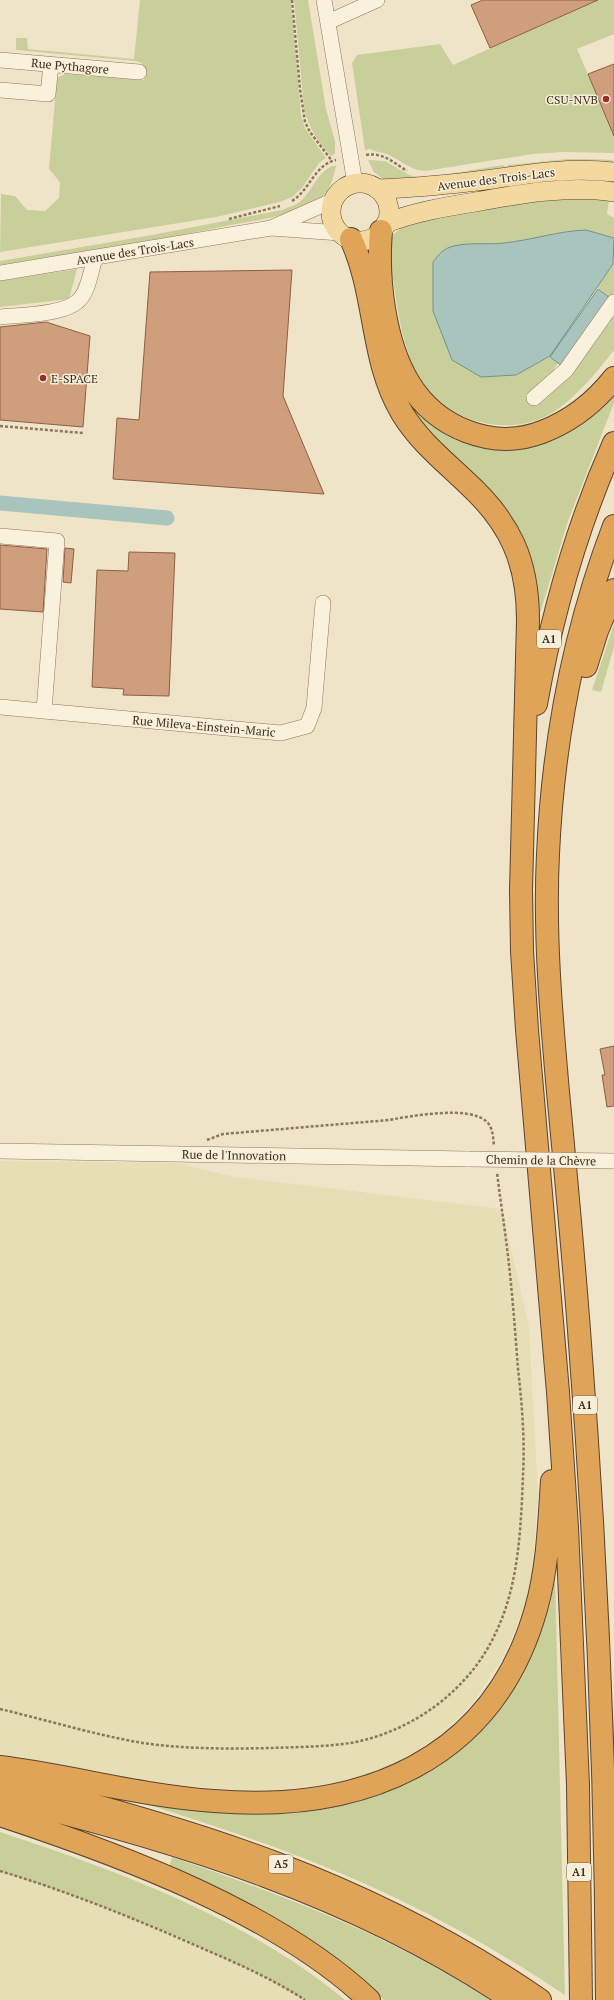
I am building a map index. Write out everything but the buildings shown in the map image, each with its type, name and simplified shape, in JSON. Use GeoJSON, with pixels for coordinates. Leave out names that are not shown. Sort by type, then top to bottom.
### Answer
{"type":"FeatureCollection","features":[{"type":"Feature","properties":{"kind":"highway"},"geometry":{"type":"LineString","coordinates":[[384,227],[379,269],[386,312],[396,355],[404,375],[415,392],[427,406],[448,423],[478,435],[504,439],[542,432],[576,414],[594,400],[614,378]]}},
{"type":"Feature","properties":{"kind":"highway"},"geometry":{"type":"LineString","coordinates":[[346,236],[361,262],[381,361],[395,401],[408,423],[425,444],[477,492],[495,512],[509,532],[520,557],[528,602],[522,844]]}},
{"type":"Feature","properties":{"kind":"highway","name":"A1"},"geometry":{"type":"LineString","coordinates":[[581,2000],[576,1721],[567,1541],[558,1392],[524,990],[521,898],[522,844],[529,757],[539,689],[548,642],[558,602],[581,527],[614,443]]}},
{"type":"Feature","properties":{"kind":"highway","name":"A1"},"geometry":{"type":"LineString","coordinates":[[607,2000],[604,1793],[597,1606],[580,1346],[551,993],[547,913],[547,856],[555,761],[568,685],[586,611],[614,526]]}},
{"type":"Feature","properties":{"kind":"highway"},"geometry":{"type":"LineString","coordinates":[[550,811],[582,678],[597,631],[614,590]]}},
{"type":"Feature","properties":{"kind":"highway"},"geometry":{"type":"LineString","coordinates":[[0,1767],[185,1798],[253,1804],[297,1802],[354,1792],[394,1777],[426,1760],[457,1737],[494,1696],[512,1668],[532,1623],[541,1592],[546,1561],[558,1392]]}},
{"type":"Feature","properties":{"kind":"highway","name":"A5"},"geometry":{"type":"LineString","coordinates":[[0,1781],[90,1804],[184,1831],[306,1874],[377,1905],[435,1934],[483,1962],[540,2000]]}},
{"type":"Feature","properties":{"kind":"highway"},"geometry":{"type":"LineString","coordinates":[[0,1797],[154,1839],[240,1867],[299,1889],[370,1919],[415,1942],[471,1974],[512,2000]]}},
{"type":"Feature","properties":{"kind":"highway"},"geometry":{"type":"LineString","coordinates":[[0,1816],[137,1866],[236,1910],[303,1949],[335,1971],[369,2000]]}},
{"type":"Feature","properties":{"kind":"main road","name":"Avenue des Trois-Lacs"},"geometry":{"type":"LineString","coordinates":[[334,200],[342,189],[355,183],[363,183],[377,189],[437,186],[545,172],[586,170],[614,172]]}},
{"type":"Feature","properties":{"kind":"main road"},"geometry":{"type":"LineString","coordinates":[[377,189],[382,194],[388,208],[384,227]]}},
{"type":"Feature","properties":{"kind":"main road","name":"Avenue des Trois-Lacs"},"geometry":{"type":"LineString","coordinates":[[346,236],[364,240],[370,238],[384,227],[414,212],[522,194],[572,190],[614,192]]}},
{"type":"Feature","properties":{"kind":"main road"},"geometry":{"type":"LineString","coordinates":[[334,200],[331,214],[335,227],[346,236]]}},
{"type":"Feature","properties":{"kind":"street"},"geometry":{"type":"LineString","coordinates":[[324,0],[355,183]]}},
{"type":"Feature","properties":{"kind":"street"},"geometry":{"type":"LineString","coordinates":[[328,22],[377,0]]}},
{"type":"Feature","properties":{"kind":"street","name":"Rue Pythagore"},"geometry":{"type":"LineString","coordinates":[[0,60],[139,72]]}},
{"type":"Feature","properties":{"kind":"street"},"geometry":{"type":"LineString","coordinates":[[0,90],[48,94],[51,64]]}},
{"type":"Feature","properties":{"kind":"street","name":"Avenue des Trois-Lacs"},"geometry":{"type":"LineString","coordinates":[[0,273],[271,228],[334,200]]}},
{"type":"Feature","properties":{"kind":"street","name":"Avenue des Trois-Lacs"},"geometry":{"type":"LineString","coordinates":[[271,228],[346,236]]}},
{"type":"Feature","properties":{"kind":"street"},"geometry":{"type":"LineString","coordinates":[[0,317],[62,310],[75,304],[84,292],[95,258]]}},
{"type":"Feature","properties":{"kind":"street"},"geometry":{"type":"LineString","coordinates":[[534,398],[566,370],[614,302]]}},
{"type":"Feature","properties":{"kind":"street"},"geometry":{"type":"LineString","coordinates":[[0,536],[57,541],[44,711]]}},
{"type":"Feature","properties":{"kind":"street","name":"Rue Mileva-Einstein-Maric"},"geometry":{"type":"LineString","coordinates":[[0,707],[281,733],[308,726],[314,708],[324,603]]}},
{"type":"Feature","properties":{"kind":"street","name":"Rue de l'Innovation"},"geometry":{"type":"LineString","coordinates":[[0,1151],[468,1159]]}},
{"type":"Feature","properties":{"kind":"street","name":"Chemin de la Chèvre"},"geometry":{"type":"LineString","coordinates":[[468,1159],[614,1161]]}},
{"type":"Feature","properties":{"kind":"path"},"geometry":{"type":"LineString","coordinates":[[289,203],[298,198],[320,167],[334,161],[310,132],[306,122],[300,89],[292,0]]}},
{"type":"Feature","properties":{"kind":"path"},"geometry":{"type":"LineString","coordinates":[[224,220],[284,205]]}},
{"type":"Feature","properties":{"kind":"path"},"geometry":{"type":"LineString","coordinates":[[0,426],[83,433]]}},
{"type":"Feature","properties":{"kind":"path"},"geometry":{"type":"LineString","coordinates":[[194,1155],[205,1141],[223,1134],[435,1114],[463,1114],[480,1118],[491,1128],[495,1149]]}},
{"type":"Feature","properties":{"kind":"path"},"geometry":{"type":"LineString","coordinates":[[0,1709],[142,1742],[173,1746],[215,1749],[327,1746],[356,1742],[383,1734],[409,1723],[426,1713],[448,1696],[467,1677],[485,1653],[498,1628],[508,1602],[516,1563],[524,1474],[521,1396],[511,1286],[497,1170]]}},
{"type":"Feature","properties":{"kind":"path"},"geometry":{"type":"LineString","coordinates":[[0,1871],[78,1897],[176,1936],[265,1977],[305,2000]]}},
{"type":"Feature","properties":{"kind":"shaded area"},"geometry":{"type":"Polygon","coordinates":[[[0,1161],[176,1163],[235,1177],[502,1209],[529,1327],[538,1494],[533,1569],[522,1615],[501,1661],[474,1701],[435,1739],[393,1765],[367,1774],[342,1782],[280,1790],[248,1791],[176,1785],[0,1754],[0,1161]]]}},
{"type":"Feature","properties":{"kind":"shaded area"},"geometry":{"type":"Polygon","coordinates":[[[0,1871],[78,1897],[176,1936],[265,1977],[305,2000],[0,2000],[0,1871]]]}},
{"type":"Feature","properties":{"kind":"green space"},"geometry":{"type":"Polygon","coordinates":[[[140,0],[291,0],[301,115],[305,128],[326,158],[319,163],[302,188],[292,197],[280,202],[216,217],[0,252],[1,194],[15,196],[27,210],[45,211],[59,198],[60,182],[49,169],[57,78],[65,74],[144,80],[145,76],[142,63],[136,61],[16,50],[16,38],[27,38],[28,49],[134,59],[140,0]]]}},
{"type":"Feature","properties":{"kind":"green space"},"geometry":{"type":"Polygon","coordinates":[[[294,0],[308,0],[326,109],[335,141],[335,154],[331,156],[314,134],[308,122],[304,108],[294,0]]]}},
{"type":"Feature","properties":{"kind":"green space"},"geometry":{"type":"Polygon","coordinates":[[[598,0],[614,0],[614,34],[577,49],[610,126],[614,124],[614,153],[563,152],[533,154],[425,171],[414,169],[387,154],[370,149],[365,150],[352,63],[357,55],[440,44],[453,65],[598,0]]]}},
{"type":"Feature","properties":{"kind":"green space"},"geometry":{"type":"Polygon","coordinates":[[[568,159],[613,160],[614,165],[422,183],[385,181],[374,172],[368,160],[385,161],[409,175],[424,178],[503,165],[506,167],[508,165],[568,159]]]}},
{"type":"Feature","properties":{"kind":"green space"},"geometry":{"type":"Polygon","coordinates":[[[332,166],[336,166],[332,180],[322,197],[299,210],[265,219],[174,236],[0,265],[0,261],[152,235],[282,210],[297,204],[302,200],[321,174],[332,166]]]}},
{"type":"Feature","properties":{"kind":"green space"},"geometry":{"type":"Polygon","coordinates":[[[552,200],[609,200],[607,214],[614,218],[614,238],[599,234],[572,231],[506,243],[454,246],[433,311],[452,360],[516,375],[549,357],[558,363],[548,378],[553,390],[572,374],[614,312],[614,350],[579,391],[555,411],[539,420],[521,424],[502,425],[483,423],[465,417],[448,408],[433,396],[422,382],[411,359],[403,336],[390,265],[389,250],[393,236],[397,231],[407,225],[425,220],[515,204],[552,200]]]}},
{"type":"Feature","properties":{"kind":"green space"},"geometry":{"type":"Polygon","coordinates":[[[614,262],[614,294],[610,298],[597,287],[614,262]]]}},
{"type":"Feature","properties":{"kind":"green space"},"geometry":{"type":"Polygon","coordinates":[[[77,269],[69,299],[0,307],[0,281],[77,269]]]}},
{"type":"Feature","properties":{"kind":"green space"},"geometry":{"type":"Polygon","coordinates":[[[398,377],[499,445],[614,388],[614,403],[568,521],[538,620],[529,573],[411,419],[398,377]]]}},
{"type":"Feature","properties":{"kind":"green space"},"geometry":{"type":"Polygon","coordinates":[[[614,624],[614,647],[601,692],[592,690],[614,624]]]}},
{"type":"Feature","properties":{"kind":"green space"},"geometry":{"type":"Polygon","coordinates":[[[549,1573],[555,1574],[565,1995],[504,1956],[462,1932],[364,1883],[261,1842],[120,1796],[316,1806],[470,1733],[549,1573]]]}},
{"type":"Feature","properties":{"kind":"green space"},"geometry":{"type":"Polygon","coordinates":[[[0,1832],[46,1847],[136,1881],[181,1900],[224,1921],[266,1945],[307,1971],[345,2000],[305,2000],[265,1977],[176,1936],[78,1897],[0,1871],[0,1832]]]}},
{"type":"Feature","properties":{"kind":"green space"},"geometry":{"type":"Polygon","coordinates":[[[172,1857],[254,1886],[336,1919],[414,1956],[453,1977],[490,2000],[384,2000],[362,1981],[168,1870],[172,1857]]]}},
{"type":"Feature","properties":{"kind":"water"},"geometry":{"type":"Polygon","coordinates":[[[586,230],[614,238],[613,264],[550,356],[516,375],[481,377],[452,360],[433,311],[433,262],[440,254],[447,248],[460,245],[504,243],[565,232],[586,230]]]}},
{"type":"Feature","properties":{"kind":"water"},"geometry":{"type":"Polygon","coordinates":[[[598,289],[610,298],[562,366],[550,357],[598,289]]]}},
{"type":"Feature","properties":{"kind":"waterway"},"geometry":{"type":"LineString","coordinates":[[0,503],[167,518]]}},
{"type":"Feature","properties":{"kind":"place","name":"CSU-NVB"},"geometry":{"type":"Point","coordinates":[606,99]}},
{"type":"Feature","properties":{"kind":"place","name":"E-SPACE"},"geometry":{"type":"Point","coordinates":[43,378]}}]}
